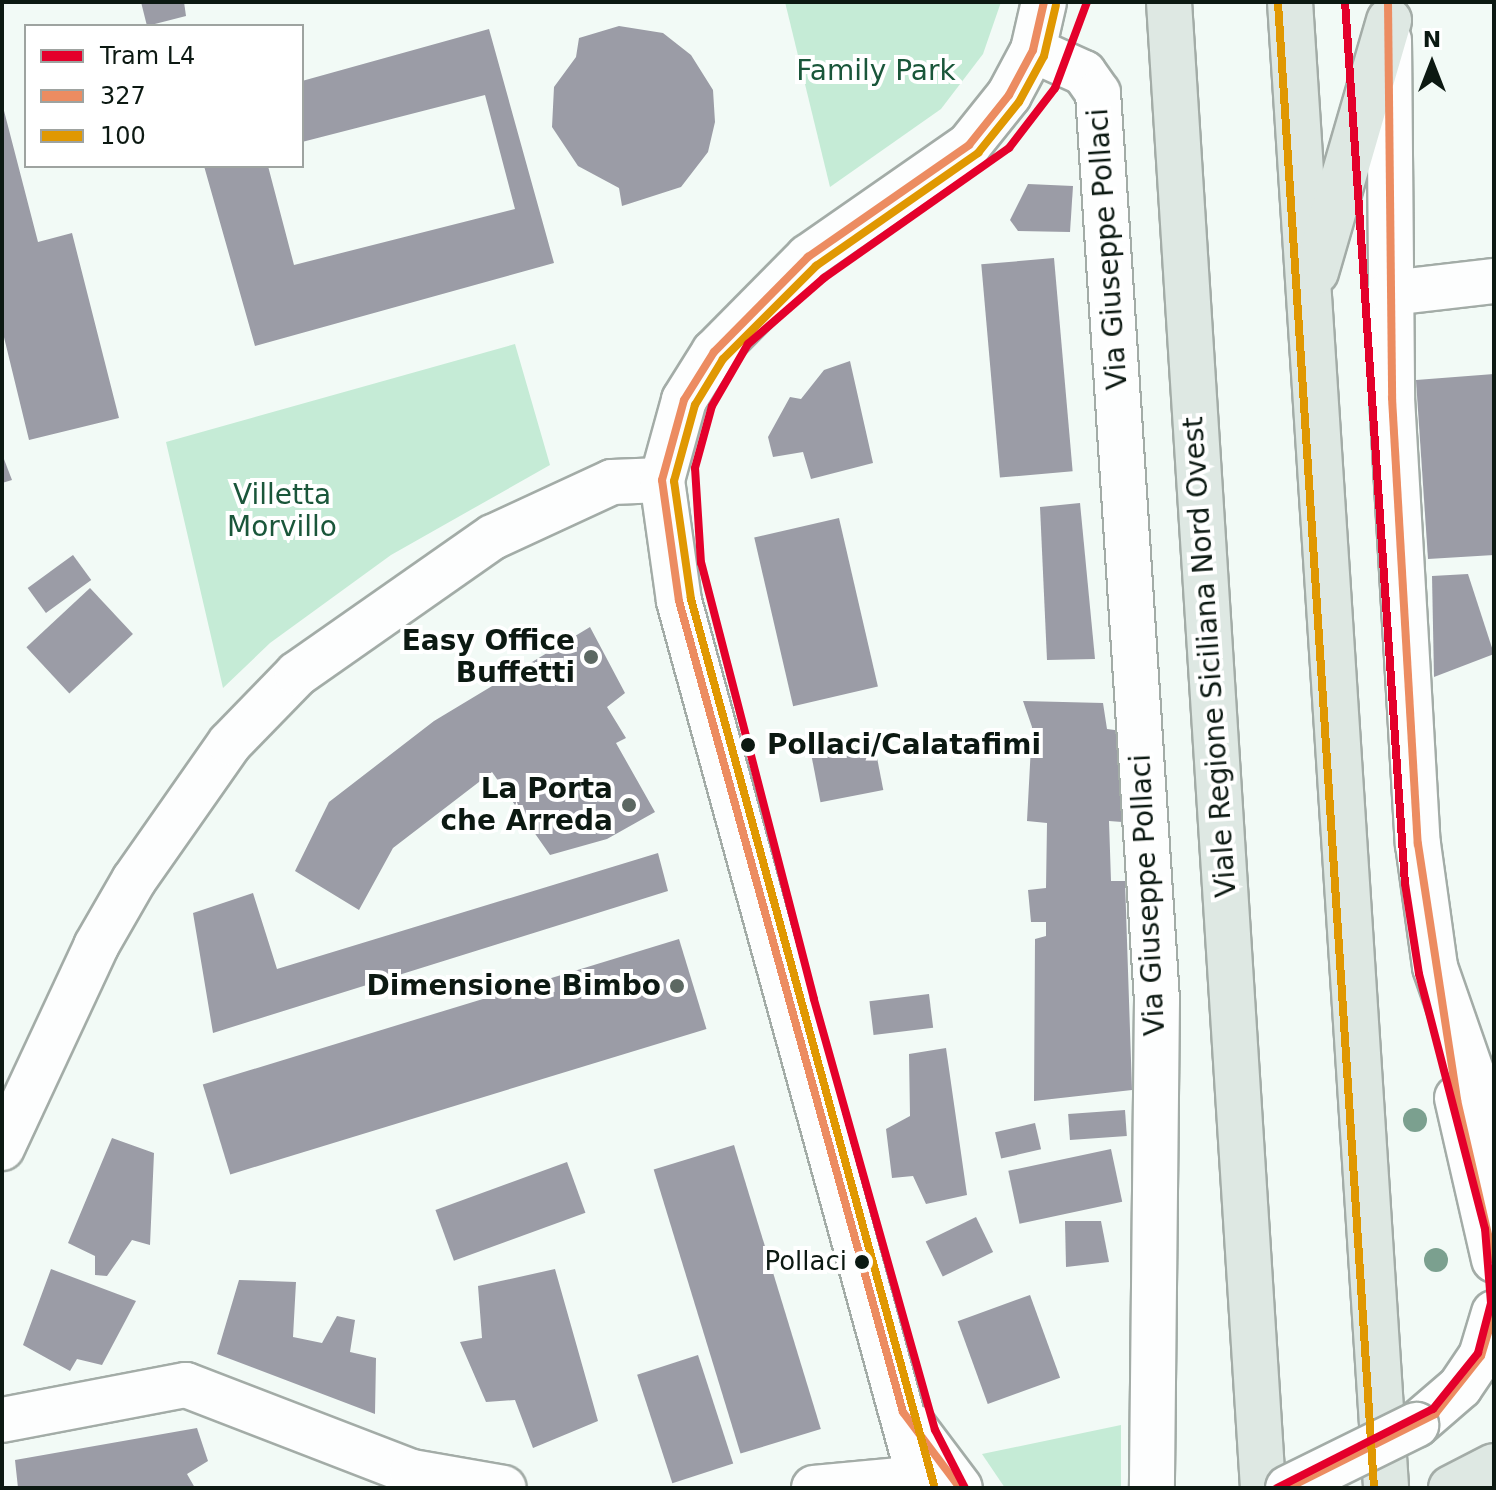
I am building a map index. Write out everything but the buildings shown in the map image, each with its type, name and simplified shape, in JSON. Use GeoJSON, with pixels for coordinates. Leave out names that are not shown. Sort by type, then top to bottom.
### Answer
{"type":"FeatureCollection","features":[{"type":"Feature","properties":{"kind":"main road","name":"Viale Regione Siciliana Nord Ovest"},"geometry":{"type":"LineString","coordinates":[[1169,2],[1251,1312]]}},
{"type":"Feature","properties":{"kind":"main road"},"geometry":{"type":"LineString","coordinates":[[1290,2],[1306,305],[1386,1488]]}},
{"type":"Feature","properties":{"kind":"main road"},"geometry":{"type":"LineString","coordinates":[[1306,305],[1388,11]]}},
{"type":"Feature","properties":{"kind":"main road"},"geometry":{"type":"LineString","coordinates":[[1244,1488],[1251,1312]]}},
{"type":"Feature","properties":{"kind":"main road"},"geometry":{"type":"LineString","coordinates":[[1251,1312],[1263,1488]]}},
{"type":"Feature","properties":{"kind":"street"},"geometry":{"type":"LineString","coordinates":[[814,1488],[933,1485],[903,1412],[679,601],[662,480],[684,400],[714,352],[808,257],[969,145],[1009,95],[1033,50],[1044,2]]}},
{"type":"Feature","properties":{"kind":"street"},"geometry":{"type":"LineString","coordinates":[[1388,11],[1390,293],[1418,844],[1435,967],[1494,1260]]}},
{"type":"Feature","properties":{"kind":"street","name":"Via Giuseppe Pollaci"},"geometry":{"type":"LineString","coordinates":[[1033,50],[1084,73],[1098,93],[1157,1000],[1152,1488]]}},
{"type":"Feature","properties":{"kind":"street"},"geometry":{"type":"LineString","coordinates":[[1390,293],[1494,281]]}},
{"type":"Feature","properties":{"kind":"street"},"geometry":{"type":"LineString","coordinates":[[2,1148],[96,946],[134,880],[230,743],[297,674],[378,612],[493,537],[612,482],[662,480]]}},
{"type":"Feature","properties":{"kind":"street"},"geometry":{"type":"LineString","coordinates":[[1435,967],[1494,1136]]}},
{"type":"Feature","properties":{"kind":"street"},"geometry":{"type":"LineString","coordinates":[[1288,1488],[1416,1425],[1460,1387],[1481,1356],[1494,1313]]}},
{"type":"Feature","properties":{"kind":"street"},"geometry":{"type":"LineString","coordinates":[[2,1420],[186,1385],[412,1472],[504,1488]]}},
{"type":"Feature","properties":{"kind":"green space","name":"Family Park"},"geometry":{"type":"Polygon","coordinates":[[[785,2],[1001,2],[983,54],[941,109],[830,187],[785,2]]]}},
{"type":"Feature","properties":{"kind":"green space","name":"Villetta Morvillo"},"geometry":{"type":"Polygon","coordinates":[[[515,344],[550,465],[391,555],[270,643],[223,688],[166,442],[515,344]]]}},
{"type":"Feature","properties":{"kind":"green space"},"geometry":{"type":"Polygon","coordinates":[[[1121,1425],[1121,1488],[1005,1488],[982,1454],[1121,1425]]]}},
{"type":"Feature","properties":{"kind":"tram line","name":"L4"},"geometry":{"type":"LineString","coordinates":[[965,1488],[935,1430],[814,999],[701,563],[695,468],[712,406],[748,344],[824,278],[1009,148],[1055,88],[1087,2]]}},
{"type":"Feature","properties":{"kind":"tram line","name":"L4"},"geometry":{"type":"LineString","coordinates":[[1277,1488],[1433,1409],[1478,1353],[1491,1303],[1485,1229],[1419,974],[1405,884],[1345,2]]}},
{"type":"Feature","properties":{"kind":"transit line","name":"327"},"geometry":{"type":"LineString","coordinates":[[960,1488],[903,1412],[679,601],[662,480],[684,400],[714,352],[808,257],[969,145],[1009,95],[1033,50],[1044,2]]}},
{"type":"Feature","properties":{"kind":"transit line","name":"327"},"geometry":{"type":"LineString","coordinates":[[1388,2],[1392,398],[1418,844],[1457,1100],[1494,1260]]}},
{"type":"Feature","properties":{"kind":"transit line","name":"100"},"geometry":{"type":"LineString","coordinates":[[1278,3],[1374,1488]]}},
{"type":"Feature","properties":{"kind":"transit line","name":"100"},"geometry":{"type":"LineString","coordinates":[[934,1485],[691,599],[674,481],[695,405],[723,359],[816,266],[978,153],[1019,102],[1044,56],[1056,5]]}},
{"type":"Feature","properties":{"kind":"transit line","name":"327"},"geometry":{"type":"LineString","coordinates":[[1288,1488],[1435,1414],[1481,1356],[1494,1313]]}},
{"type":"Feature","properties":{"kind":"place","name":"Easy Office Buffetti"},"geometry":{"type":"Point","coordinates":[591,657]}},
{"type":"Feature","properties":{"kind":"place","name":"Pollaci/Calatafimi"},"geometry":{"type":"Point","coordinates":[748,745]}},
{"type":"Feature","properties":{"kind":"place","name":"La Porta che Arreda"},"geometry":{"type":"Point","coordinates":[629,805]}},
{"type":"Feature","properties":{"kind":"place","name":"Dimensione Bimbo"},"geometry":{"type":"Point","coordinates":[677,986]}},
{"type":"Feature","properties":{"kind":"place","name":"Pollaci"},"geometry":{"type":"Point","coordinates":[862,1262]}}]}
